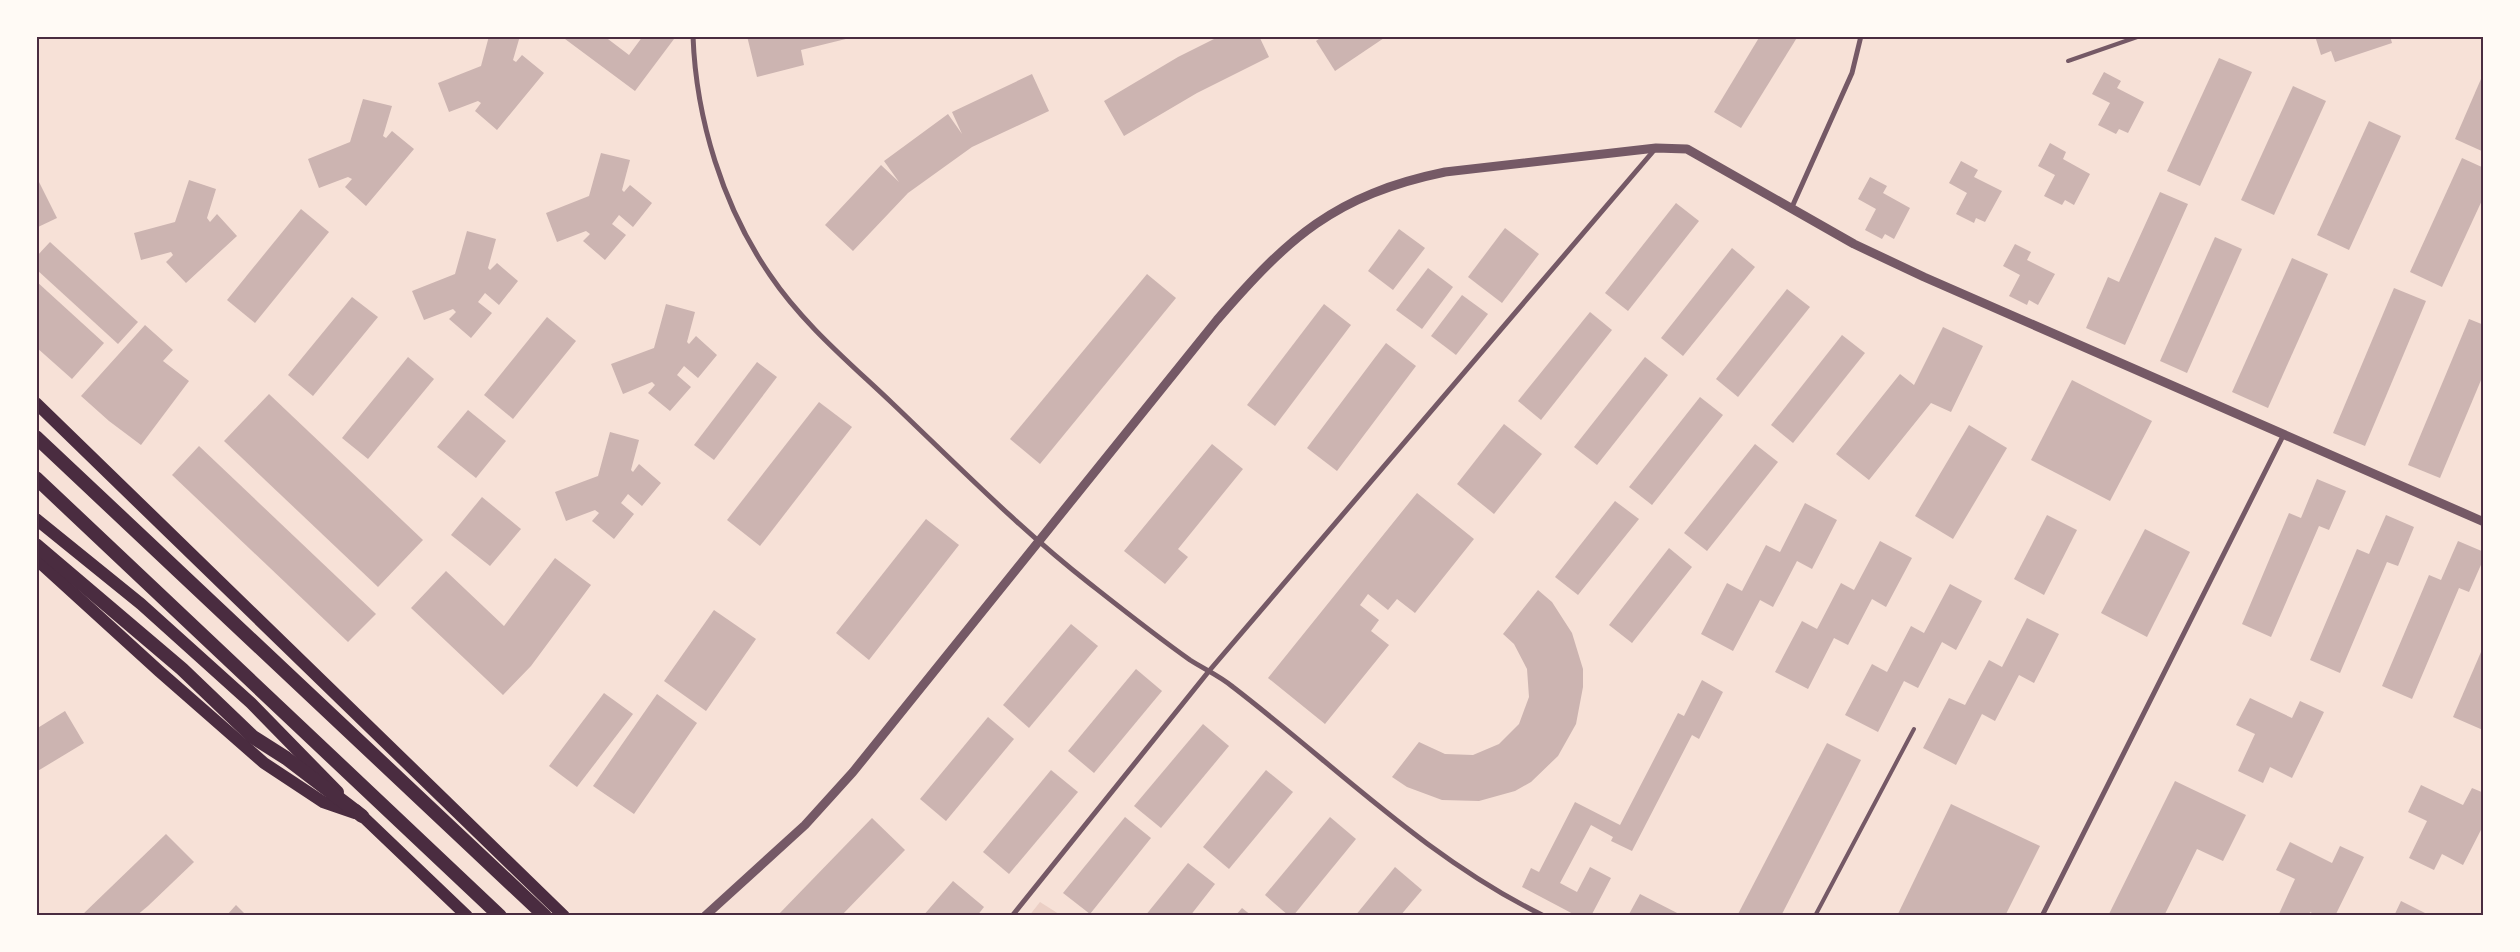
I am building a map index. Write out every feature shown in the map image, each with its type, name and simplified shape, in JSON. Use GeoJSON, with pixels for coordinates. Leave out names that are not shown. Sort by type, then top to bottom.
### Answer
{"type":"FeatureCollection","features":[{"type":"Feature","properties":{"kind":"highway"},"geometry":{"type":"LineString","coordinates":[[36,437],[545,916]]}},
{"type":"Feature","properties":{"kind":"highway"},"geometry":{"type":"LineString","coordinates":[[36,478],[500,916]]}},
{"type":"Feature","properties":{"kind":"highway"},"geometry":{"type":"LineString","coordinates":[[36,545],[182,669],[254,738],[286,758],[362,816]]}},
{"type":"Feature","properties":{"kind":"main road"},"geometry":{"type":"LineString","coordinates":[[36,403],[564,916]]}},
{"type":"Feature","properties":{"kind":"main road"},"geometry":{"type":"LineString","coordinates":[[36,519],[141,604],[244,697],[362,816],[467,916]]}},
{"type":"Feature","properties":{"kind":"main road"},"geometry":{"type":"LineString","coordinates":[[36,559],[158,671],[264,763],[323,802],[362,816]]}},
{"type":"Feature","properties":{"kind":"street"},"geometry":{"type":"LineString","coordinates":[[694,36],[696,80],[722,178],[744,232],[770,276],[799,312],[847,360],[1040,541],[1087,582],[1176,649],[1233,686],[1371,802],[1432,849],[1482,883],[1544,916]]}},
{"type":"Feature","properties":{"kind":"street"},"geometry":{"type":"LineString","coordinates":[[1792,207],[1852,73],[1861,36]]}},
{"type":"Feature","properties":{"kind":"street"},"geometry":{"type":"LineString","coordinates":[[705,916],[805,825],[847,778],[1253,278],[1289,243],[1331,212],[1370,192],[1412,179],[1445,172],[1672,146],[1693,151],[1854,244],[1924,277],[2484,522]]}},
{"type":"Feature","properties":{"kind":"street"},"geometry":{"type":"LineString","coordinates":[[1012,916],[1209,671],[1656,148]]}},
{"type":"Feature","properties":{"kind":"street"},"geometry":{"type":"LineString","coordinates":[[2042,916],[2284,434]]}},
{"type":"Feature","properties":{"kind":"lane"},"geometry":{"type":"LineString","coordinates":[[2068,61],[2140,36]]}},
{"type":"Feature","properties":{"kind":"lane"},"geometry":{"type":"LineString","coordinates":[[1815,916],[1914,728]]}},
{"type":"Feature","properties":{"kind":"shaded area"},"geometry":{"type":"Polygon","coordinates":[[[1040,902],[1062,916],[1029,916],[1040,902]]]}},
{"type":"Feature","properties":{"kind":"building"},"geometry":{"type":"Polygon","coordinates":[[[489,36],[520,36],[513,60],[516,62],[522,55],[544,73],[497,130],[475,111],[481,103],[478,101],[449,112],[438,83],[481,66],[489,36]]]}},
{"type":"Feature","properties":{"kind":"building"},"geometry":{"type":"Polygon","coordinates":[[[561,36],[604,36],[629,55],[643,36],[671,36],[674,39],[635,91],[561,36]]]}},
{"type":"Feature","properties":{"kind":"building"},"geometry":{"type":"Polygon","coordinates":[[[747,36],[854,37],[801,50],[804,65],[757,77],[747,36]]]}},
{"type":"Feature","properties":{"kind":"building"},"geometry":{"type":"Polygon","coordinates":[[[1220,36],[1259,36],[1269,57],[1197,93],[1124,136],[1104,101],[1178,57],[1220,36]]]}},
{"type":"Feature","properties":{"kind":"building"},"geometry":{"type":"Polygon","coordinates":[[[1323,36],[1387,36],[1335,71],[1316,41],[1323,36]]]}},
{"type":"Feature","properties":{"kind":"building"},"geometry":{"type":"Polygon","coordinates":[[[1760,36],[1798,36],[1741,128],[1714,112],[1760,36]]]}},
{"type":"Feature","properties":{"kind":"building"},"geometry":{"type":"Polygon","coordinates":[[[2315,36],[2390,36],[2392,43],[2335,62],[2331,51],[2321,55],[2315,36]]]}},
{"type":"Feature","properties":{"kind":"building"},"geometry":{"type":"Polygon","coordinates":[[[2219,58],[2252,72],[2200,186],[2167,171],[2219,58]]]}},
{"type":"Feature","properties":{"kind":"building"},"geometry":{"type":"Polygon","coordinates":[[[2104,72],[2121,81],[2117,88],[2144,102],[2128,133],[2119,129],[2116,134],[2098,125],[2110,103],[2092,94],[2104,72]]]}},
{"type":"Feature","properties":{"kind":"building"},"geometry":{"type":"Polygon","coordinates":[[[2484,72],[2484,152],[2455,139],[2484,72]]]}},
{"type":"Feature","properties":{"kind":"building"},"geometry":{"type":"Polygon","coordinates":[[[1032,74],[1049,111],[972,147],[908,193],[853,251],[825,225],[881,165],[899,182],[884,161],[948,114],[962,134],[952,112],[1032,74]]]}},
{"type":"Feature","properties":{"kind":"building"},"geometry":{"type":"Polygon","coordinates":[[[2293,86],[2326,101],[2274,215],[2241,200],[2293,86]]]}},
{"type":"Feature","properties":{"kind":"building"},"geometry":{"type":"Polygon","coordinates":[[[363,99],[392,106],[383,136],[386,138],[392,131],[414,149],[366,206],[345,187],[352,179],[348,177],[319,188],[308,159],[350,142],[363,99]]]}},
{"type":"Feature","properties":{"kind":"building"},"geometry":{"type":"Polygon","coordinates":[[[2369,121],[2401,136],[2349,250],[2317,235],[2369,121]]]}},
{"type":"Feature","properties":{"kind":"building"},"geometry":{"type":"Polygon","coordinates":[[[2050,143],[2066,152],[2063,159],[2090,174],[2074,205],[2065,200],[2062,205],[2044,196],[2055,175],[2038,166],[2050,143]]]}},
{"type":"Feature","properties":{"kind":"building"},"geometry":{"type":"Polygon","coordinates":[[[601,153],[630,160],[622,190],[624,192],[630,185],[652,203],[633,227],[619,215],[612,224],[626,235],[605,260],[583,241],[590,234],[586,231],[557,242],[546,213],[589,196],[601,153]]]}},
{"type":"Feature","properties":{"kind":"building"},"geometry":{"type":"Polygon","coordinates":[[[2462,158],[2484,168],[2484,196],[2442,287],[2410,272],[2462,158]]]}},
{"type":"Feature","properties":{"kind":"building"},"geometry":{"type":"Polygon","coordinates":[[[1961,161],[1978,170],[1974,177],[2002,191],[1985,222],[1976,218],[1974,223],[1956,214],[1967,193],[1949,183],[1961,161]]]}},
{"type":"Feature","properties":{"kind":"building"},"geometry":{"type":"Polygon","coordinates":[[[36,176],[57,218],[36,228],[36,176]]]}},
{"type":"Feature","properties":{"kind":"building"},"geometry":{"type":"Polygon","coordinates":[[[1870,177],[1887,186],[1883,193],[1910,208],[1894,239],[1885,234],[1882,239],[1865,230],[1876,209],[1858,199],[1870,177]]]}},
{"type":"Feature","properties":{"kind":"building"},"geometry":{"type":"Polygon","coordinates":[[[189,180],[216,189],[207,218],[210,222],[217,214],[237,236],[186,283],[166,262],[173,255],[171,252],[141,260],[134,233],[175,222],[189,180]]]}},
{"type":"Feature","properties":{"kind":"building"},"geometry":{"type":"Polygon","coordinates":[[[2160,192],[2188,204],[2125,345],[2086,328],[2108,277],[2119,282],[2160,192]]]}},
{"type":"Feature","properties":{"kind":"building"},"geometry":{"type":"Polygon","coordinates":[[[1676,203],[1699,221],[1628,311],[1605,293],[1676,203]]]}},
{"type":"Feature","properties":{"kind":"building"},"geometry":{"type":"Polygon","coordinates":[[[301,209],[329,232],[255,323],[227,300],[301,209]]]}},
{"type":"Feature","properties":{"kind":"building"},"geometry":{"type":"Polygon","coordinates":[[[1505,228],[1539,254],[1502,303],[1468,277],[1505,228]]]}},
{"type":"Feature","properties":{"kind":"building"},"geometry":{"type":"Polygon","coordinates":[[[1399,229],[1425,248],[1393,290],[1368,271],[1399,229]]]}},
{"type":"Feature","properties":{"kind":"building"},"geometry":{"type":"Polygon","coordinates":[[[467,231],[496,239],[488,268],[490,270],[497,263],[518,281],[499,305],[485,293],[478,302],[492,313],[471,338],[449,319],[456,312],[453,309],[424,320],[412,291],[455,274],[467,231]]]}},
{"type":"Feature","properties":{"kind":"building"},"geometry":{"type":"Polygon","coordinates":[[[2215,237],[2242,249],[2187,373],[2160,361],[2215,237]]]}},
{"type":"Feature","properties":{"kind":"building"},"geometry":{"type":"Polygon","coordinates":[[[50,242],[138,322],[118,344],[36,269],[36,257],[50,242]]]}},
{"type":"Feature","properties":{"kind":"building"},"geometry":{"type":"Polygon","coordinates":[[[2015,244],[2031,252],[2027,260],[2055,274],[2038,305],[2029,300],[2027,305],[2009,296],[2020,275],[2003,266],[2015,244]]]}},
{"type":"Feature","properties":{"kind":"building"},"geometry":{"type":"Polygon","coordinates":[[[1732,248],[1755,267],[1683,356],[1661,338],[1732,248]]]}},
{"type":"Feature","properties":{"kind":"building"},"geometry":{"type":"Polygon","coordinates":[[[2292,258],[2328,274],[2268,408],[2232,392],[2292,258]]]}},
{"type":"Feature","properties":{"kind":"building"},"geometry":{"type":"Polygon","coordinates":[[[1428,268],[1453,287],[1422,329],[1396,310],[1428,268]]]}},
{"type":"Feature","properties":{"kind":"building"},"geometry":{"type":"Polygon","coordinates":[[[1147,274],[1176,298],[1040,464],[1010,439],[1147,274]]]}},
{"type":"Feature","properties":{"kind":"building"},"geometry":{"type":"Polygon","coordinates":[[[36,281],[104,343],[72,379],[36,347],[36,281]]]}},
{"type":"Feature","properties":{"kind":"building"},"geometry":{"type":"Polygon","coordinates":[[[2394,288],[2426,301],[2365,446],[2333,433],[2394,288]]]}},
{"type":"Feature","properties":{"kind":"building"},"geometry":{"type":"Polygon","coordinates":[[[1787,289],[1810,307],[1738,397],[1716,379],[1787,289]]]}},
{"type":"Feature","properties":{"kind":"building"},"geometry":{"type":"Polygon","coordinates":[[[1462,295],[1488,314],[1456,355],[1431,336],[1462,295]]]}},
{"type":"Feature","properties":{"kind":"building"},"geometry":{"type":"Polygon","coordinates":[[[352,297],[378,317],[313,396],[288,375],[352,297]]]}},
{"type":"Feature","properties":{"kind":"building"},"geometry":{"type":"Polygon","coordinates":[[[666,304],[695,312],[687,342],[689,344],[696,336],[717,355],[698,378],[684,366],[677,375],[691,387],[670,411],[648,393],[655,385],[652,382],[623,394],[611,364],[654,348],[666,304]]]}},
{"type":"Feature","properties":{"kind":"building"},"geometry":{"type":"Polygon","coordinates":[[[1324,304],[1351,325],[1275,426],[1247,405],[1324,304]]]}},
{"type":"Feature","properties":{"kind":"building"},"geometry":{"type":"Polygon","coordinates":[[[1590,312],[1612,330],[1541,420],[1518,401],[1590,312]]]}},
{"type":"Feature","properties":{"kind":"building"},"geometry":{"type":"Polygon","coordinates":[[[547,317],[576,341],[513,419],[484,395],[547,317]]]}},
{"type":"Feature","properties":{"kind":"building"},"geometry":{"type":"Polygon","coordinates":[[[2469,319],[2484,325],[2484,373],[2440,478],[2408,465],[2469,319]]]}},
{"type":"Feature","properties":{"kind":"building"},"geometry":{"type":"Polygon","coordinates":[[[145,325],[173,350],[163,361],[189,381],[141,445],[109,421],[81,396],[145,325]]]}},
{"type":"Feature","properties":{"kind":"building"},"geometry":{"type":"Polygon","coordinates":[[[1943,327],[1983,346],[1951,412],[1931,403],[1869,480],[1836,454],[1900,374],[1914,385],[1943,327]]]}},
{"type":"Feature","properties":{"kind":"building"},"geometry":{"type":"Polygon","coordinates":[[[1842,335],[1865,353],[1793,443],[1771,425],[1842,335]]]}},
{"type":"Feature","properties":{"kind":"building"},"geometry":{"type":"Polygon","coordinates":[[[1386,343],[1416,366],[1337,471],[1307,448],[1386,343]]]}},
{"type":"Feature","properties":{"kind":"building"},"geometry":{"type":"Polygon","coordinates":[[[408,357],[434,379],[368,459],[342,438],[408,357]]]}},
{"type":"Feature","properties":{"kind":"building"},"geometry":{"type":"Polygon","coordinates":[[[1645,357],[1668,375],[1597,465],[1574,447],[1645,357]]]}},
{"type":"Feature","properties":{"kind":"building"},"geometry":{"type":"Polygon","coordinates":[[[757,362],[777,377],[714,460],[694,445],[757,362]]]}},
{"type":"Feature","properties":{"kind":"building"},"geometry":{"type":"Polygon","coordinates":[[[2072,380],[2152,421],[2110,501],[2031,460],[2072,380]]]}},
{"type":"Feature","properties":{"kind":"building"},"geometry":{"type":"Polygon","coordinates":[[[269,394],[423,540],[378,587],[224,441],[269,394]]]}},
{"type":"Feature","properties":{"kind":"building"},"geometry":{"type":"Polygon","coordinates":[[[1700,397],[1723,415],[1652,505],[1629,487],[1700,397]]]}},
{"type":"Feature","properties":{"kind":"building"},"geometry":{"type":"Polygon","coordinates":[[[819,402],[852,427],[760,546],[727,520],[819,402]]]}},
{"type":"Feature","properties":{"kind":"building"},"geometry":{"type":"Polygon","coordinates":[[[468,410],[506,441],[476,478],[437,447],[468,410]]]}},
{"type":"Feature","properties":{"kind":"building"},"geometry":{"type":"Polygon","coordinates":[[[1504,424],[1542,454],[1494,514],[1457,484],[1504,424]]]}},
{"type":"Feature","properties":{"kind":"building"},"geometry":{"type":"Polygon","coordinates":[[[1969,425],[2007,448],[1953,539],[1915,516],[1969,425]]]}},
{"type":"Feature","properties":{"kind":"building"},"geometry":{"type":"Polygon","coordinates":[[[610,432],[639,440],[631,470],[633,472],[639,464],[661,483],[642,506],[628,494],[621,503],[634,514],[614,539],[592,521],[599,513],[595,510],[566,521],[555,492],[598,476],[610,432]]]}},
{"type":"Feature","properties":{"kind":"building"},"geometry":{"type":"Polygon","coordinates":[[[1212,444],[1243,469],[1178,549],[1188,557],[1165,584],[1124,551],[1212,444]]]}},
{"type":"Feature","properties":{"kind":"building"},"geometry":{"type":"Polygon","coordinates":[[[1755,444],[1778,462],[1707,551],[1684,533],[1755,444]]]}},
{"type":"Feature","properties":{"kind":"building"},"geometry":{"type":"Polygon","coordinates":[[[199,446],[376,614],[348,642],[172,475],[199,446]]]}},
{"type":"Feature","properties":{"kind":"building"},"geometry":{"type":"Polygon","coordinates":[[[2317,479],[2346,491],[2329,530],[2319,526],[2271,637],[2242,624],[2289,513],[2301,518],[2317,479]]]}},
{"type":"Feature","properties":{"kind":"building"},"geometry":{"type":"Polygon","coordinates":[[[1417,493],[1474,539],[1415,613],[1397,599],[1388,610],[1368,594],[1360,605],[1379,620],[1371,631],[1389,645],[1325,724],[1268,678],[1417,493]]]}},
{"type":"Feature","properties":{"kind":"building"},"geometry":{"type":"Polygon","coordinates":[[[482,497],[521,529],[490,566],[451,535],[482,497]]]}},
{"type":"Feature","properties":{"kind":"building"},"geometry":{"type":"Polygon","coordinates":[[[1615,501],[1639,519],[1578,595],[1555,577],[1615,501]]]}},
{"type":"Feature","properties":{"kind":"building"},"geometry":{"type":"Polygon","coordinates":[[[1805,503],[1837,520],[1812,569],[1797,561],[1773,607],[1760,600],[1733,651],[1701,634],[1727,583],[1742,591],[1766,545],[1780,552],[1805,503]]]}},
{"type":"Feature","properties":{"kind":"building"},"geometry":{"type":"Polygon","coordinates":[[[2047,515],[2077,530],[2044,595],[2014,579],[2047,515]]]}},
{"type":"Feature","properties":{"kind":"building"},"geometry":{"type":"Polygon","coordinates":[[[2386,515],[2414,527],[2398,566],[2387,562],[2340,673],[2310,660],[2357,549],[2369,554],[2386,515]]]}},
{"type":"Feature","properties":{"kind":"building"},"geometry":{"type":"Polygon","coordinates":[[[926,519],[959,545],[869,660],[836,633],[926,519]]]}},
{"type":"Feature","properties":{"kind":"building"},"geometry":{"type":"Polygon","coordinates":[[[2145,529],[2190,552],[2147,637],[2101,613],[2145,529]]]}},
{"type":"Feature","properties":{"kind":"building"},"geometry":{"type":"Polygon","coordinates":[[[1880,541],[1912,558],[1886,607],[1872,599],[1848,645],[1834,638],[1808,689],[1775,672],[1802,621],[1817,629],[1841,583],[1854,590],[1880,541]]]}},
{"type":"Feature","properties":{"kind":"building"},"geometry":{"type":"Polygon","coordinates":[[[2458,541],[2484,552],[2484,558],[2469,592],[2459,588],[2412,699],[2382,686],[2429,575],[2441,580],[2458,541]]]}},
{"type":"Feature","properties":{"kind":"building"},"geometry":{"type":"Polygon","coordinates":[[[1669,548],[1692,567],[1632,643],[1609,625],[1669,548]]]}},
{"type":"Feature","properties":{"kind":"building"},"geometry":{"type":"Polygon","coordinates":[[[555,558],[591,585],[531,666],[503,695],[411,608],[446,571],[504,626],[555,558]]]}},
{"type":"Feature","properties":{"kind":"building"},"geometry":{"type":"Polygon","coordinates":[[[1950,584],[1982,601],[1956,650],[1942,642],[1918,688],[1904,681],[1878,732],[1845,715],[1872,664],[1887,672],[1911,626],[1924,633],[1950,584]]]}},
{"type":"Feature","properties":{"kind":"building"},"geometry":{"type":"Polygon","coordinates":[[[1538,590],[1552,602],[1572,633],[1583,669],[1583,687],[1576,724],[1558,756],[1531,782],[1515,791],[1479,801],[1442,800],[1407,787],[1392,777],[1419,742],[1445,754],[1473,755],[1499,744],[1519,724],[1529,697],[1527,669],[1514,644],[1503,634],[1538,590]]]}},
{"type":"Feature","properties":{"kind":"building"},"geometry":{"type":"Polygon","coordinates":[[[714,610],[756,639],[706,711],[664,681],[714,610]]]}},
{"type":"Feature","properties":{"kind":"building"},"geometry":{"type":"Polygon","coordinates":[[[2027,618],[2059,634],[2034,683],[2019,675],[1995,721],[1982,714],[1956,765],[1923,748],[1949,698],[1965,705],[1989,660],[2002,667],[2027,618]]]}},
{"type":"Feature","properties":{"kind":"building"},"geometry":{"type":"Polygon","coordinates":[[[1071,624],[1098,646],[1029,728],[1003,705],[1071,624]]]}},
{"type":"Feature","properties":{"kind":"building"},"geometry":{"type":"Polygon","coordinates":[[[2484,645],[2484,727],[2483,730],[2453,717],[2484,645]]]}},
{"type":"Feature","properties":{"kind":"building"},"geometry":{"type":"Polygon","coordinates":[[[1136,669],[1162,691],[1094,773],[1068,751],[1136,669]]]}},
{"type":"Feature","properties":{"kind":"building"},"geometry":{"type":"Polygon","coordinates":[[[1702,680],[1723,692],[1699,739],[1692,735],[1632,851],[1611,841],[1613,837],[1591,825],[1560,883],[1577,892],[1590,867],[1611,878],[1591,916],[1577,916],[1522,887],[1531,868],[1539,872],[1575,802],[1620,825],[1678,713],[1684,716],[1702,680]]]}},
{"type":"Feature","properties":{"kind":"building"},"geometry":{"type":"Polygon","coordinates":[[[604,693],[633,714],[577,787],[549,766],[604,693]]]}},
{"type":"Feature","properties":{"kind":"building"},"geometry":{"type":"Polygon","coordinates":[[[657,694],[697,723],[634,814],[593,786],[657,694]]]}},
{"type":"Feature","properties":{"kind":"building"},"geometry":{"type":"Polygon","coordinates":[[[2250,698],[2292,718],[2300,701],[2324,712],[2292,778],[2270,767],[2263,783],[2238,771],[2255,734],[2236,725],[2250,698]]]}},
{"type":"Feature","properties":{"kind":"building"},"geometry":{"type":"Polygon","coordinates":[[[65,711],[84,743],[36,772],[36,729],[65,711]]]}},
{"type":"Feature","properties":{"kind":"building"},"geometry":{"type":"Polygon","coordinates":[[[988,717],[1014,739],[946,821],[920,799],[988,717]]]}},
{"type":"Feature","properties":{"kind":"building"},"geometry":{"type":"Polygon","coordinates":[[[1203,724],[1229,746],[1161,828],[1134,806],[1203,724]]]}},
{"type":"Feature","properties":{"kind":"building"},"geometry":{"type":"Polygon","coordinates":[[[1827,743],[1861,760],[1781,916],[1737,916],[1827,743]]]}},
{"type":"Feature","properties":{"kind":"building"},"geometry":{"type":"Polygon","coordinates":[[[1051,770],[1078,792],[1009,874],[983,852],[1051,770]]]}},
{"type":"Feature","properties":{"kind":"building"},"geometry":{"type":"Polygon","coordinates":[[[1266,770],[1293,792],[1229,869],[1203,847],[1266,770]]]}},
{"type":"Feature","properties":{"kind":"building"},"geometry":{"type":"Polygon","coordinates":[[[2175,781],[2246,815],[2223,861],[2197,849],[2164,916],[2108,916],[2175,781]]]}},
{"type":"Feature","properties":{"kind":"building"},"geometry":{"type":"Polygon","coordinates":[[[2421,785],[2463,805],[2472,788],[2484,793],[2484,824],[2463,865],[2442,854],[2434,870],[2409,858],[2427,821],[2408,812],[2421,785]]]}},
{"type":"Feature","properties":{"kind":"building"},"geometry":{"type":"Polygon","coordinates":[[[1951,804],[2040,846],[2005,916],[1897,916],[1951,804]]]}},
{"type":"Feature","properties":{"kind":"building"},"geometry":{"type":"Polygon","coordinates":[[[1125,817],[1151,838],[1090,914],[1063,893],[1125,817]]]}},
{"type":"Feature","properties":{"kind":"building"},"geometry":{"type":"Polygon","coordinates":[[[1330,817],[1356,839],[1293,916],[1289,916],[1265,895],[1330,817]]]}},
{"type":"Feature","properties":{"kind":"building"},"geometry":{"type":"Polygon","coordinates":[[[872,818],[905,850],[841,916],[777,916],[872,818]]]}},
{"type":"Feature","properties":{"kind":"building"},"geometry":{"type":"Polygon","coordinates":[[[166,834],[194,862],[136,916],[81,916],[166,834]]]}},
{"type":"Feature","properties":{"kind":"building"},"geometry":{"type":"Polygon","coordinates":[[[2290,842],[2332,863],[2340,846],[2364,857],[2335,916],[2318,916],[2310,912],[2309,916],[2278,916],[2295,879],[2276,870],[2290,842]]]}},
{"type":"Feature","properties":{"kind":"building"},"geometry":{"type":"Polygon","coordinates":[[[1188,863],[1215,884],[1190,916],[1145,916],[1188,863]]]}},
{"type":"Feature","properties":{"kind":"building"},"geometry":{"type":"Polygon","coordinates":[[[1395,867],[1422,890],[1400,916],[1355,916],[1395,867]]]}},
{"type":"Feature","properties":{"kind":"building"},"geometry":{"type":"Polygon","coordinates":[[[953,881],[984,907],[977,916],[923,916],[953,881]]]}},
{"type":"Feature","properties":{"kind":"building"},"geometry":{"type":"Polygon","coordinates":[[[1640,894],[1683,916],[1628,916],[1640,894]]]}},
{"type":"Feature","properties":{"kind":"building"},"geometry":{"type":"Polygon","coordinates":[[[2401,901],[2431,916],[2394,916],[2401,901]]]}},
{"type":"Feature","properties":{"kind":"building"},"geometry":{"type":"Polygon","coordinates":[[[236,905],[247,916],[226,916],[236,905]]]}},
{"type":"Feature","properties":{"kind":"building"},"geometry":{"type":"Polygon","coordinates":[[[1242,908],[1252,916],[1235,916],[1242,908]]]}}]}
